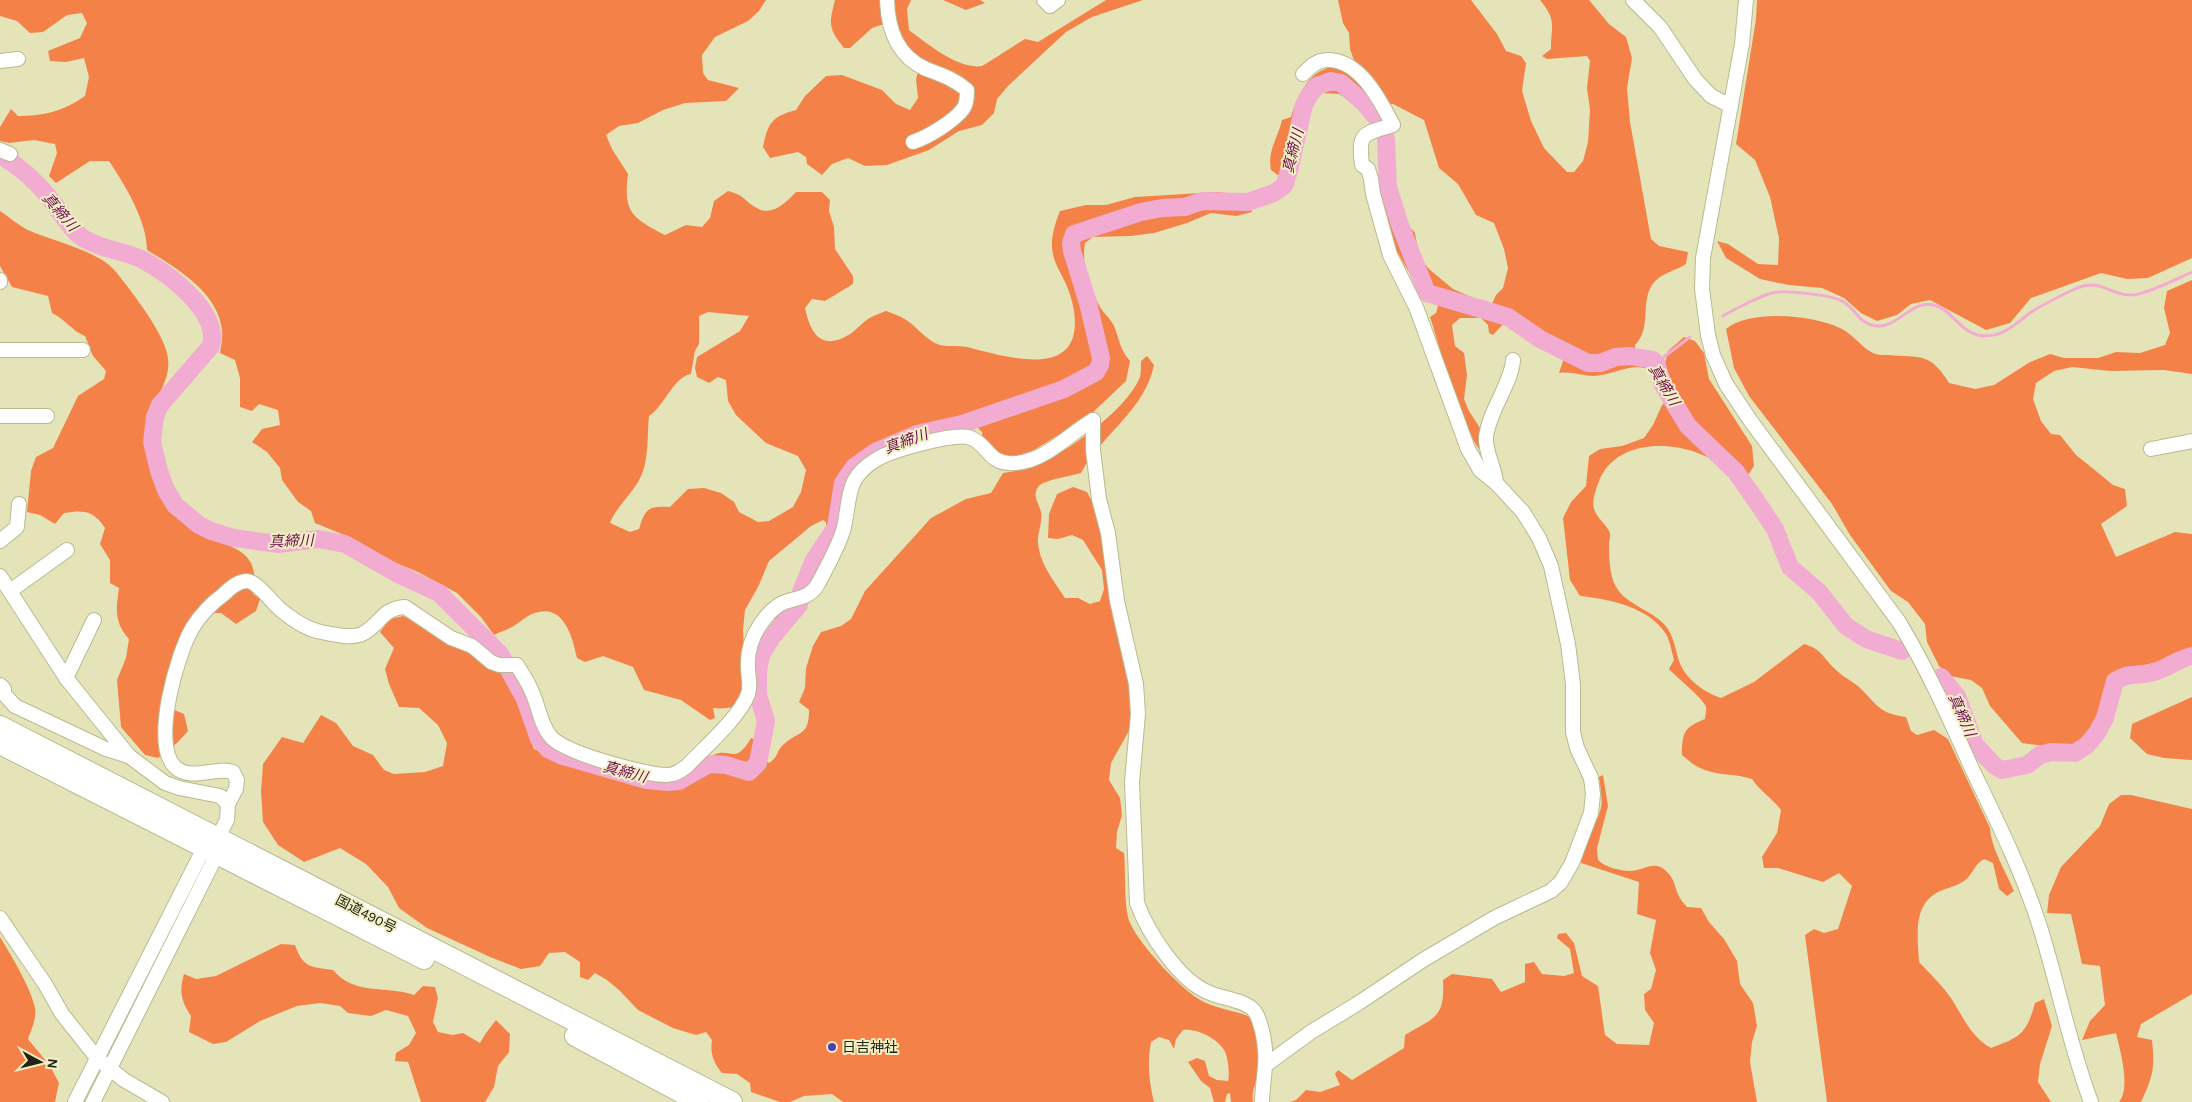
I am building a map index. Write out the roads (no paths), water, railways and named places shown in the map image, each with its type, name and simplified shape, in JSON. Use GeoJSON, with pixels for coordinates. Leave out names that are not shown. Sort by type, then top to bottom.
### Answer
{"type":"FeatureCollection","features":[{"type":"Feature","properties":{"kind":"highway","name":"国道490号"},"geometry":{"type":"LineString","coordinates":[[0,726],[213,846],[697,1098],[732,1102]]}},
{"type":"Feature","properties":{"kind":"highway","name":"国道490号"},"geometry":{"type":"LineString","coordinates":[[0,744],[213,846]]}},
{"type":"Feature","properties":{"kind":"street"},"geometry":{"type":"LineString","coordinates":[[887,0],[890,29],[902,52],[914,62],[945,75],[967,90],[966,104],[963,110],[934,132],[913,142]]}},
{"type":"Feature","properties":{"kind":"street"},"geometry":{"type":"LineString","coordinates":[[1044,0],[1050,6],[1058,0]]}},
{"type":"Feature","properties":{"kind":"street"},"geometry":{"type":"LineString","coordinates":[[1633,0],[1660,27],[1695,79],[1711,96],[1731,106]]}},
{"type":"Feature","properties":{"kind":"street"},"geometry":{"type":"LineString","coordinates":[[1746,0],[1742,44],[1703,258],[1702,289],[1708,335],[1713,355],[1726,384],[1740,406],[1899,622],[1917,652],[2001,826],[2029,893],[2070,1040],[2091,1102]]}},
{"type":"Feature","properties":{"kind":"street"},"geometry":{"type":"LineString","coordinates":[[0,61],[18,59]]}},
{"type":"Feature","properties":{"kind":"street"},"geometry":{"type":"LineString","coordinates":[[1267,1064],[1311,1032],[1423,960],[1494,918],[1552,891],[1562,882],[1583,836],[1592,813],[1593,794],[1591,778],[1577,748],[1573,732],[1573,684],[1568,644],[1558,590],[1551,566],[1539,538],[1523,512],[1496,483],[1480,470],[1468,449],[1416,307],[1390,255],[1368,169],[1362,164],[1360,143],[1364,135],[1393,125],[1382,104],[1371,89],[1358,73],[1344,63],[1326,59],[1313,64],[1303,74]]}},
{"type":"Feature","properties":{"kind":"street"},"geometry":{"type":"LineString","coordinates":[[0,350],[83,350]]}},
{"type":"Feature","properties":{"kind":"street"},"geometry":{"type":"LineString","coordinates":[[1496,483],[1495,470],[1488,454],[1486,439],[1489,423],[1513,360]]}},
{"type":"Feature","properties":{"kind":"street"},"geometry":{"type":"LineString","coordinates":[[0,416],[47,416]]}},
{"type":"Feature","properties":{"kind":"street"},"geometry":{"type":"LineString","coordinates":[[75,1102],[97,1058],[227,820],[228,804],[236,789],[237,780],[233,772],[226,770],[203,774],[177,769],[168,759],[165,742],[170,686],[179,656],[193,627],[211,604],[237,584],[247,581],[254,583],[293,619],[311,629],[322,632],[354,636],[361,634],[387,611],[405,607],[451,638],[472,646],[491,662],[517,665],[532,692],[548,732],[553,739],[565,747],[641,772],[668,776],[678,773],[742,706],[748,693],[747,666],[750,643],[760,624],[774,608],[811,593],[818,583],[844,529],[849,491],[853,481],[860,472],[878,458],[922,444],[964,436],[975,440],[992,458],[1000,462],[1015,464],[1030,461],[1093,420],[1093,450],[1099,499],[1108,533],[1116,601],[1136,684],[1138,714],[1132,782],[1136,833],[1137,903],[1144,922],[1155,939],[1192,984],[1209,993],[1249,1006],[1256,1012],[1266,1047],[1267,1064],[1262,1102]]}},
{"type":"Feature","properties":{"kind":"street"},"geometry":{"type":"LineString","coordinates":[[2151,449],[2192,441]]}},
{"type":"Feature","properties":{"kind":"street"},"geometry":{"type":"LineString","coordinates":[[0,541],[16,527],[19,504]]}},
{"type":"Feature","properties":{"kind":"street"},"geometry":{"type":"LineString","coordinates":[[10,592],[68,550]]}},
{"type":"Feature","properties":{"kind":"street"},"geometry":{"type":"LineString","coordinates":[[0,576],[66,678],[129,756],[166,783],[179,788],[220,796],[228,804]]}},
{"type":"Feature","properties":{"kind":"street"},"geometry":{"type":"LineString","coordinates":[[66,678],[94,620]]}},
{"type":"Feature","properties":{"kind":"street"},"geometry":{"type":"LineString","coordinates":[[0,684],[4,689],[4,694],[15,706],[98,745],[129,756]]}},
{"type":"Feature","properties":{"kind":"street"},"geometry":{"type":"LineString","coordinates":[[93,1102],[213,846]]}},
{"type":"Feature","properties":{"kind":"street"},"geometry":{"type":"LineString","coordinates":[[0,918],[45,984],[62,1014],[97,1058],[124,1080],[162,1102]]}},
{"type":"Feature","properties":{"kind":"waterway","name":"真締川"},"geometry":{"type":"LineString","coordinates":[[0,155],[34,181],[80,236],[94,244],[134,256],[152,265],[190,295],[208,320],[212,333],[211,346],[160,405],[155,417],[152,442],[159,471],[166,490],[175,505],[199,525],[234,538],[278,544],[319,539],[345,544],[396,573],[439,593],[500,654],[525,699],[539,739],[548,749],[560,755],[647,780],[679,781],[709,764],[726,765],[749,772],[758,763],[766,721],[758,695],[758,672],[761,655],[772,637],[799,605],[801,592],[814,560],[836,527],[843,483],[854,467],[875,452],[917,434],[962,424],[1064,389],[1096,372],[1101,358],[1088,303],[1072,251],[1071,243],[1074,234],[1141,212],[1162,208],[1185,207],[1202,201],[1248,202],[1274,193],[1284,186],[1304,105],[1317,86],[1331,81],[1341,83],[1364,103],[1384,127],[1388,187],[1400,225],[1427,293],[1508,317],[1540,339],[1588,363],[1600,363],[1616,357],[1630,356],[1653,360],[1656,363],[1663,385],[1688,426],[1736,472],[1775,529],[1790,567],[1819,592],[1846,626],[1866,639],[1902,651]]}},
{"type":"Feature","properties":{"kind":"waterway"},"geometry":{"type":"LineString","coordinates":[[1723,316],[1766,295],[1778,292],[1792,292],[1837,299],[1847,304],[1861,319],[1871,325],[1878,326],[1892,322],[1919,306],[1926,304],[1934,305],[1947,312],[1969,331],[1976,335],[1984,336],[2004,332],[2036,309],[2086,285],[2100,286],[2124,295],[2132,295],[2154,289],[2192,272]]}},
{"type":"Feature","properties":{"kind":"waterway"},"geometry":{"type":"LineString","coordinates":[[1656,363],[1690,337]]}},
{"type":"Feature","properties":{"kind":"waterway","name":"真締川"},"geometry":{"type":"LineString","coordinates":[[1941,677],[1957,696],[1975,745],[1995,766],[2002,770],[2027,765],[2040,755],[2051,752],[2075,753],[2087,745],[2097,733],[2105,718],[2115,681],[2126,676],[2154,672],[2192,656]]}},
{"type":"Feature","properties":{"kind":"place","name":"日吉神社"},"geometry":{"type":"Point","coordinates":[832,1047]}}]}
